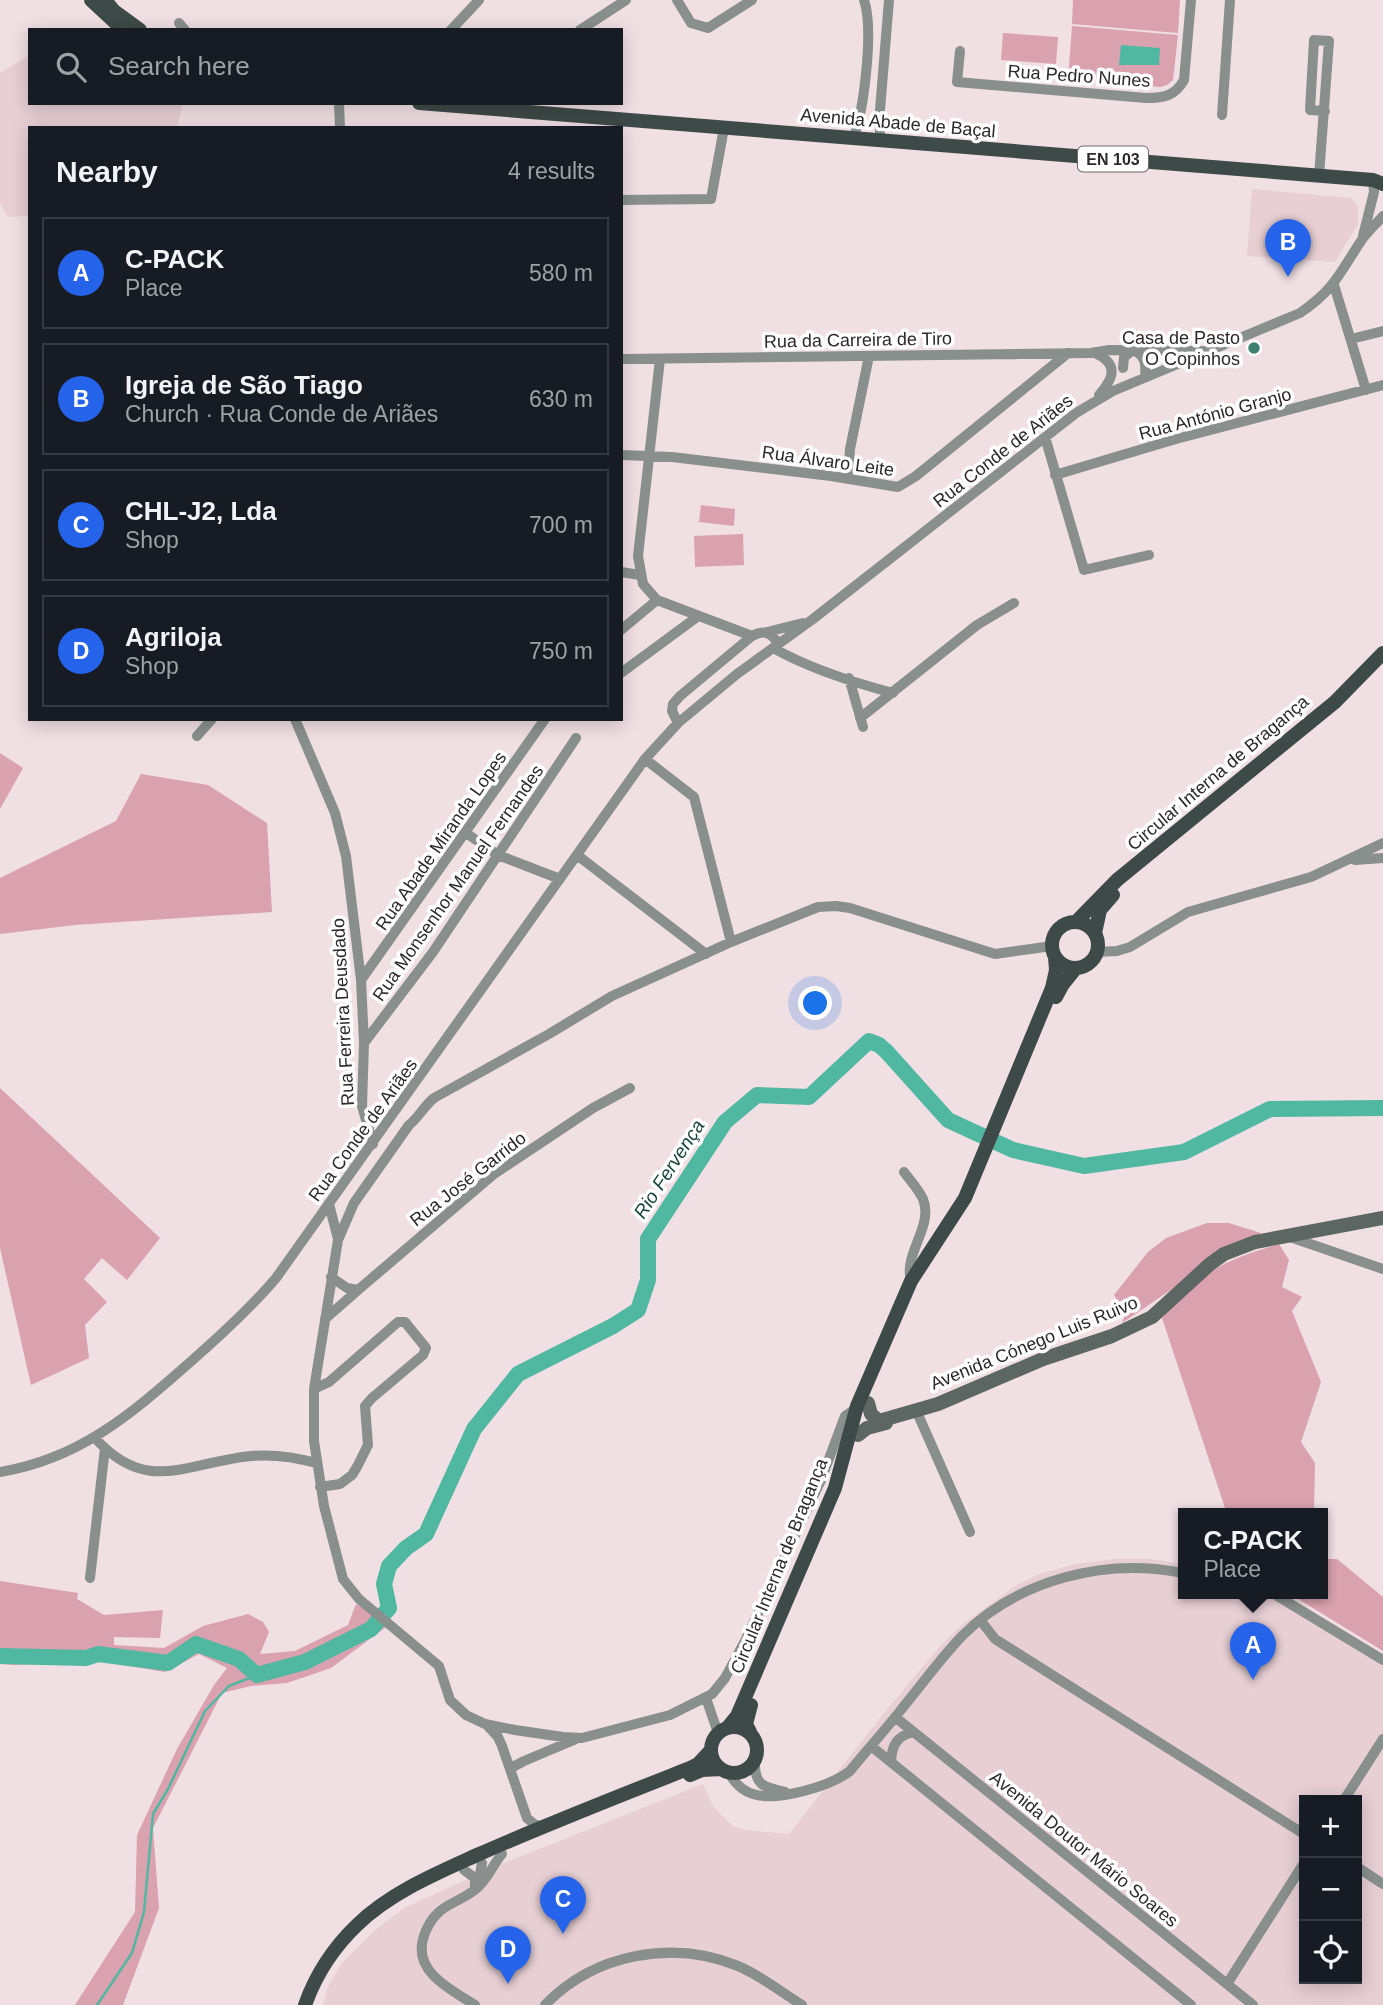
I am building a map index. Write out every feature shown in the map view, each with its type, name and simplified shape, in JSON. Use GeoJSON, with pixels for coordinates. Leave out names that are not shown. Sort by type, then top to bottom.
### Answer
{"type":"FeatureCollection","features":[{"type":"Feature","properties":{"kind":"main road"},"geometry":{"type":"LineString","coordinates":[[91,0],[121,28]]}},
{"type":"Feature","properties":{"kind":"main road"},"geometry":{"type":"LineString","coordinates":[[106,0],[114,11],[137,28]]}},
{"type":"Feature","properties":{"kind":"main road","name":"Avenida Abade de Baçal"},"geometry":{"type":"LineString","coordinates":[[447,105],[592,123],[724,128],[1380,180]]}},
{"type":"Feature","properties":{"kind":"main road","name":"Circular Interna de Bragança"},"geometry":{"type":"LineString","coordinates":[[1076,922],[1117,880],[1335,702],[1383,653]]}},
{"type":"Feature","properties":{"kind":"main road","name":"Circular Interna de Bragança"},"geometry":{"type":"LineString","coordinates":[[1095,933],[1100,910],[1134,875],[1317,725],[1383,661]]}},
{"type":"Feature","properties":{"kind":"main road"},"geometry":{"type":"LineString","coordinates":[[1076,922],[1084,924],[1095,933],[1097,952],[1087,965],[1076,968],[1064,965],[1053,951],[1053,938],[1062,926],[1076,922]]}},
{"type":"Feature","properties":{"kind":"main road","name":"Circular Interna de Bragança"},"geometry":{"type":"LineString","coordinates":[[1014,1089],[1052,988],[1056,970],[1053,951]]}},
{"type":"Feature","properties":{"kind":"main road","name":"Circular Interna de Bragança"},"geometry":{"type":"LineString","coordinates":[[750,1732],[746,1729],[747,1714],[846,1482],[862,1406],[916,1288],[962,1217],[1014,1089],[1062,985],[1076,968]]}},
{"type":"Feature","properties":{"kind":"main road","name":"Circular Interna de Bragança"},"geometry":{"type":"LineString","coordinates":[[723,1730],[737,1716],[835,1488],[862,1406],[911,1281],[974,1183]]}},
{"type":"Feature","properties":{"kind":"main road"},"geometry":{"type":"LineString","coordinates":[[311,2005],[336,1956],[363,1927],[405,1896],[683,1777],[702,1770],[724,1771],[743,1771],[755,1761],[757,1746],[750,1732],[736,1726],[723,1730],[711,1743],[712,1757],[724,1771]]}},
{"type":"Feature","properties":{"kind":"main road"},"geometry":{"type":"LineString","coordinates":[[305,2005],[317,1977],[333,1951],[368,1915],[407,1889],[565,1817],[690,1768],[698,1764],[710,1749]]}},
{"type":"Feature","properties":{"kind":"main road"},"geometry":{"type":"LineString","coordinates":[[481,1863],[493,1851],[545,1829],[565,1817]]}},
{"type":"Feature","properties":{"kind":"street"},"geometry":{"type":"LineString","coordinates":[[453,28],[478,0]]}},
{"type":"Feature","properties":{"kind":"street"},"geometry":{"type":"LineString","coordinates":[[583,28],[626,0]]}},
{"type":"Feature","properties":{"kind":"street"},"geometry":{"type":"LineString","coordinates":[[677,0],[691,23],[708,28],[752,0]]}},
{"type":"Feature","properties":{"kind":"street"},"geometry":{"type":"LineString","coordinates":[[853,139],[861,107],[868,27],[864,0]]}},
{"type":"Feature","properties":{"kind":"street"},"geometry":{"type":"LineString","coordinates":[[880,141],[889,0]]}},
{"type":"Feature","properties":{"kind":"street","name":"Rua Pedro Nunes"},"geometry":{"type":"LineString","coordinates":[[960,51],[957,82],[1146,98],[1169,96],[1178,90],[1184,80],[1191,0]]}},
{"type":"Feature","properties":{"kind":"street"},"geometry":{"type":"LineString","coordinates":[[1222,115],[1230,0]]}},
{"type":"Feature","properties":{"kind":"street"},"geometry":{"type":"LineString","coordinates":[[1319,176],[1325,111],[1329,41],[1314,40],[1310,110],[1325,111]]}},
{"type":"Feature","properties":{"kind":"street"},"geometry":{"type":"LineString","coordinates":[[339,105],[340,126]]}},
{"type":"Feature","properties":{"kind":"street"},"geometry":{"type":"LineString","coordinates":[[623,201],[711,199],[724,128]]}},
{"type":"Feature","properties":{"kind":"street","name":"Rua Conde de Ariães"},"geometry":{"type":"LineString","coordinates":[[1362,240],[1374,192],[1380,180]]}},
{"type":"Feature","properties":{"kind":"street","name":"Rua Conde de Ariães"},"geometry":{"type":"LineString","coordinates":[[0,1472],[46,1461],[95,1438],[139,1406],[258,1300],[395,1114],[645,759],[678,723],[1045,436],[1095,400],[1300,313],[1320,299],[1334,285],[1362,240],[1383,216]]}},
{"type":"Feature","properties":{"kind":"street"},"geometry":{"type":"LineString","coordinates":[[1334,285],[1366,390]]}},
{"type":"Feature","properties":{"kind":"street"},"geometry":{"type":"LineString","coordinates":[[1351,339],[1383,331]]}},
{"type":"Feature","properties":{"kind":"street","name":"Rua da Carreira de Tiro"},"geometry":{"type":"LineString","coordinates":[[623,359],[1068,353],[1109,350],[1212,351]]}},
{"type":"Feature","properties":{"kind":"street"},"geometry":{"type":"LineString","coordinates":[[1095,352],[1141,379],[1145,360],[1133,350],[1124,357],[1123,368]]}},
{"type":"Feature","properties":{"kind":"street","name":"Rua Álvaro Leite"},"geometry":{"type":"LineString","coordinates":[[623,455],[650,455],[848,479],[890,487],[904,486],[1068,353]]}},
{"type":"Feature","properties":{"kind":"street"},"geometry":{"type":"LineString","coordinates":[[848,479],[850,449],[869,356]]}},
{"type":"Feature","properties":{"kind":"street"},"geometry":{"type":"LineString","coordinates":[[1095,400],[1112,377],[1112,367],[1105,358]]}},
{"type":"Feature","properties":{"kind":"street"},"geometry":{"type":"LineString","coordinates":[[660,359],[638,555],[643,584],[657,600],[774,648],[794,659],[893,693]]}},
{"type":"Feature","properties":{"kind":"street","name":"Rua António Granjo"},"geometry":{"type":"LineString","coordinates":[[1055,475],[1176,439],[1383,385]]}},
{"type":"Feature","properties":{"kind":"street"},"geometry":{"type":"LineString","coordinates":[[1045,436],[1084,570],[1149,555]]}},
{"type":"Feature","properties":{"kind":"street"},"geometry":{"type":"LineString","coordinates":[[623,572],[640,575]]}},
{"type":"Feature","properties":{"kind":"street"},"geometry":{"type":"LineString","coordinates":[[623,628],[657,600]]}},
{"type":"Feature","properties":{"kind":"street"},"geometry":{"type":"LineString","coordinates":[[849,678],[861,722],[977,625],[1014,603]]}},
{"type":"Feature","properties":{"kind":"street"},"geometry":{"type":"LineString","coordinates":[[623,672],[697,617]]}},
{"type":"Feature","properties":{"kind":"street"},"geometry":{"type":"LineString","coordinates":[[678,723],[671,711],[680,696],[760,632],[813,619]]}},
{"type":"Feature","properties":{"kind":"street"},"geometry":{"type":"LineString","coordinates":[[767,632],[772,634],[774,648]]}},
{"type":"Feature","properties":{"kind":"street"},"geometry":{"type":"LineString","coordinates":[[753,640],[757,660]]}},
{"type":"Feature","properties":{"kind":"street"},"geometry":{"type":"LineString","coordinates":[[197,736],[210,721]]}},
{"type":"Feature","properties":{"kind":"street","name":"Rua Ferreira Deusdado"},"geometry":{"type":"LineString","coordinates":[[296,721],[335,813],[346,856],[361,980],[362,1106],[373,1144]]}},
{"type":"Feature","properties":{"kind":"street","name":"Rua Abade Miranda Lopes"},"geometry":{"type":"LineString","coordinates":[[361,980],[544,721]]}},
{"type":"Feature","properties":{"kind":"street","name":"Rua Monsenhor Manuel Fernandes"},"geometry":{"type":"LineString","coordinates":[[363,1044],[433,953],[576,738]]}},
{"type":"Feature","properties":{"kind":"street"},"geometry":{"type":"LineString","coordinates":[[645,759],[694,797],[731,942]]}},
{"type":"Feature","properties":{"kind":"street"},"geometry":{"type":"LineString","coordinates":[[466,832],[498,855],[560,878]]}},
{"type":"Feature","properties":{"kind":"street"},"geometry":{"type":"LineString","coordinates":[[1097,952],[1130,947],[1188,912],[1311,877],[1383,843]]}},
{"type":"Feature","properties":{"kind":"street"},"geometry":{"type":"LineString","coordinates":[[577,855],[706,954]]}},
{"type":"Feature","properties":{"kind":"street"},"geometry":{"type":"LineString","coordinates":[[1348,860],[1383,858]]}},
{"type":"Feature","properties":{"kind":"street"},"geometry":{"type":"LineString","coordinates":[[542,1827],[530,1821],[524,1811],[498,1737],[485,1724],[458,1709],[450,1700],[439,1666],[369,1607],[343,1579],[316,1463],[314,1389],[338,1240],[355,1203],[409,1125],[434,1098],[612,996],[731,942],[827,905],[850,908],[995,954],[1053,951]]}},
{"type":"Feature","properties":{"kind":"street","name":"Rua José Garrido"},"geometry":{"type":"LineString","coordinates":[[324,1319],[494,1174],[593,1108],[630,1088]]}},
{"type":"Feature","properties":{"kind":"street"},"geometry":{"type":"LineString","coordinates":[[407,1097],[424,1106]]}},
{"type":"Feature","properties":{"kind":"street"},"geometry":{"type":"LineString","coordinates":[[395,1114],[409,1125]]}},
{"type":"Feature","properties":{"kind":"street"},"geometry":{"type":"LineString","coordinates":[[904,1172],[923,1198],[925,1207],[924,1220],[909,1267],[911,1281]]}},
{"type":"Feature","properties":{"kind":"street"},"geometry":{"type":"LineString","coordinates":[[340,1189],[355,1203]]}},
{"type":"Feature","properties":{"kind":"street"},"geometry":{"type":"LineString","coordinates":[[329,1204],[338,1240]]}},
{"type":"Feature","properties":{"kind":"street","name":"Avenida Cónego Luis Ruivo"},"geometry":{"type":"LineString","coordinates":[[858,1435],[867,1428],[886,1423],[896,1416],[938,1404],[1043,1359],[1112,1336],[1152,1317],[1224,1254],[1255,1242],[1383,1218]]}},
{"type":"Feature","properties":{"kind":"street"},"geometry":{"type":"LineString","coordinates":[[1287,1236],[1383,1269]]}},
{"type":"Feature","properties":{"kind":"street"},"geometry":{"type":"LineString","coordinates":[[331,1277],[348,1288],[358,1290]]}},
{"type":"Feature","properties":{"kind":"street"},"geometry":{"type":"LineString","coordinates":[[314,1389],[329,1382],[398,1322],[405,1322],[426,1348],[423,1355],[365,1406],[368,1445],[352,1475],[340,1484],[320,1487]]}},
{"type":"Feature","properties":{"kind":"street"},"geometry":{"type":"LineString","coordinates":[[511,1769],[524,1760],[582,1738],[670,1715],[706,1698],[725,1678],[746,1639],[821,1480],[845,1416],[862,1406],[877,1420],[896,1416]]}},
{"type":"Feature","properties":{"kind":"street"},"geometry":{"type":"LineString","coordinates":[[916,1410],[970,1532]]}},
{"type":"Feature","properties":{"kind":"street"},"geometry":{"type":"LineString","coordinates":[[95,1438],[131,1466],[153,1472],[253,1456],[281,1456],[316,1463]]}},
{"type":"Feature","properties":{"kind":"street"},"geometry":{"type":"LineString","coordinates":[[90,1578],[105,1448]]}},
{"type":"Feature","properties":{"kind":"street"},"geometry":{"type":"LineString","coordinates":[[724,1771],[752,1794],[767,1796],[822,1786],[842,1778],[964,1634],[1030,1589],[1065,1577],[1099,1570],[1133,1568],[1178,1572]]}},
{"type":"Feature","properties":{"kind":"street"},"geometry":{"type":"LineString","coordinates":[[1282,1599],[1383,1660]]}},
{"type":"Feature","properties":{"kind":"street"},"geometry":{"type":"LineString","coordinates":[[981,1621],[995,1639],[1299,1831]]}},
{"type":"Feature","properties":{"kind":"street"},"geometry":{"type":"LineString","coordinates":[[706,1698],[723,1730]]}},
{"type":"Feature","properties":{"kind":"street","name":"Avenida Doutor Mário Soares"},"geometry":{"type":"LineString","coordinates":[[895,1717],[1253,2005]]}},
{"type":"Feature","properties":{"kind":"street"},"geometry":{"type":"LineString","coordinates":[[485,1724],[545,1735],[582,1738]]}},
{"type":"Feature","properties":{"kind":"street"},"geometry":{"type":"LineString","coordinates":[[891,1761],[893,1744],[899,1738],[914,1732]]}},
{"type":"Feature","properties":{"kind":"street"},"geometry":{"type":"LineString","coordinates":[[1347,1795],[1383,1739]]}},
{"type":"Feature","properties":{"kind":"street"},"geometry":{"type":"LineString","coordinates":[[871,1746],[1191,2005]]}},
{"type":"Feature","properties":{"kind":"street"},"geometry":{"type":"LineString","coordinates":[[755,1761],[757,1780],[766,1787],[789,1793]]}},
{"type":"Feature","properties":{"kind":"street"},"geometry":{"type":"LineString","coordinates":[[514,1839],[523,1825],[524,1811]]}},
{"type":"Feature","properties":{"kind":"street"},"geometry":{"type":"LineString","coordinates":[[475,2005],[434,1977],[424,1963],[424,1936],[439,1912],[479,1887],[502,1854]]}},
{"type":"Feature","properties":{"kind":"street"},"geometry":{"type":"LineString","coordinates":[[473,1890],[479,1883],[481,1863]]}},
{"type":"Feature","properties":{"kind":"street"},"geometry":{"type":"LineString","coordinates":[[464,1870],[475,1878],[476,1886],[473,1890]]}},
{"type":"Feature","properties":{"kind":"street"},"geometry":{"type":"LineString","coordinates":[[1362,1870],[1383,1884]]}},
{"type":"Feature","properties":{"kind":"street"},"geometry":{"type":"LineString","coordinates":[[1227,1984],[1299,1871]]}},
{"type":"Feature","properties":{"kind":"street"},"geometry":{"type":"LineString","coordinates":[[545,2005],[583,1975],[608,1963],[635,1955],[666,1953],[698,1955],[740,1967],[802,2005]]}},
{"type":"Feature","properties":{"kind":"shaded area"},"geometry":{"type":"Polygon","coordinates":[[[1073,0],[1180,0],[1178,33],[1072,24],[1073,0]]]}},
{"type":"Feature","properties":{"kind":"shaded area"},"geometry":{"type":"Polygon","coordinates":[[[1072,26],[1178,35],[1173,80],[1160,87],[1068,79],[1072,26]]]}},
{"type":"Feature","properties":{"kind":"shaded area"},"geometry":{"type":"Polygon","coordinates":[[[1003,33],[1058,37],[1056,64],[1001,60],[1003,33]]]}},
{"type":"Feature","properties":{"kind":"shaded area"},"geometry":{"type":"Polygon","coordinates":[[[1121,45],[1160,48],[1159,65],[1119,65],[1121,45]]]}},
{"type":"Feature","properties":{"kind":"shaded area"},"geometry":{"type":"Polygon","coordinates":[[[28,56],[28,105],[183,105],[177,126],[28,126],[28,216],[8,217],[0,203],[0,73],[28,56]]]}},
{"type":"Feature","properties":{"kind":"shaded area"},"geometry":{"type":"Polygon","coordinates":[[[1252,189],[1351,198],[1358,207],[1358,224],[1335,262],[1247,256],[1252,189]]]}},
{"type":"Feature","properties":{"kind":"shaded area"},"geometry":{"type":"Polygon","coordinates":[[[701,505],[735,509],[734,526],[699,522],[701,505]]]}},
{"type":"Feature","properties":{"kind":"shaded area"},"geometry":{"type":"Polygon","coordinates":[[[743,534],[744,565],[695,567],[694,536],[743,534]]]}},
{"type":"Feature","properties":{"kind":"shaded area"},"geometry":{"type":"Polygon","coordinates":[[[0,753],[23,768],[0,809],[0,753]]]}},
{"type":"Feature","properties":{"kind":"shaded area"},"geometry":{"type":"Polygon","coordinates":[[[141,774],[208,785],[267,823],[272,912],[75,925],[0,934],[0,878],[116,821],[141,774]]]}},
{"type":"Feature","properties":{"kind":"shaded area"},"geometry":{"type":"Polygon","coordinates":[[[0,1088],[160,1238],[127,1280],[102,1258],[84,1279],[107,1302],[85,1325],[89,1358],[31,1385],[0,1248],[0,1088]]]}},
{"type":"Feature","properties":{"kind":"shaded area"},"geometry":{"type":"Polygon","coordinates":[[[1207,1223],[1229,1223],[1261,1233],[1208,1257],[1178,1285],[1122,1323],[1125,1315],[1114,1295],[1148,1252],[1166,1238],[1207,1223]]]}},
{"type":"Feature","properties":{"kind":"shaded area"},"geometry":{"type":"Polygon","coordinates":[[[1279,1244],[1289,1260],[1282,1287],[1302,1297],[1292,1311],[1321,1382],[1301,1442],[1315,1463],[1314,1508],[1225,1508],[1162,1318],[1206,1275],[1236,1258],[1279,1244]]]}},
{"type":"Feature","properties":{"kind":"shaded area"},"geometry":{"type":"Polygon","coordinates":[[[1114,1559],[1150,1559],[1178,1563],[1178,1599],[1292,1599],[1383,1654],[1383,2005],[323,2005],[328,1987],[341,1964],[375,1930],[406,1907],[499,1865],[703,1784],[714,1808],[733,1826],[744,1830],[789,1834],[942,1644],[964,1623],[1015,1586],[1037,1575],[1071,1565],[1114,1559]]]}},
{"type":"Feature","properties":{"kind":"shaded area"},"geometry":{"type":"Polygon","coordinates":[[[1328,1559],[1337,1559],[1383,1597],[1383,1651],[1298,1599],[1328,1599],[1328,1559]]]}},
{"type":"Feature","properties":{"kind":"shaded area"},"geometry":{"type":"Polygon","coordinates":[[[0,1581],[78,1593],[77,1599],[104,1615],[163,1610],[160,1638],[114,1637],[114,1645],[164,1648],[203,1626],[248,1614],[263,1622],[269,1632],[260,1654],[295,1651],[348,1625],[356,1604],[390,1624],[331,1668],[287,1683],[251,1686],[222,1693],[153,1828],[159,1908],[123,2005],[75,2005],[135,1912],[137,1835],[177,1749],[214,1685],[227,1668],[199,1654],[165,1672],[99,1661],[0,1664],[0,1581]]]}},
{"type":"Feature","properties":{"kind":"waterway","name":"Rio Fervença"},"geometry":{"type":"LineString","coordinates":[[0,1656],[86,1658],[98,1654],[168,1663],[196,1644],[239,1659],[257,1675],[305,1662],[371,1629],[389,1608],[384,1584],[389,1566],[406,1548],[426,1534],[474,1429],[518,1374],[613,1326],[638,1310],[648,1280],[648,1239],[725,1122],[757,1095],[809,1097],[869,1041],[886,1051],[948,1120],[1013,1150],[1084,1166],[1184,1152],[1270,1109],[1383,1108]]}},
{"type":"Feature","properties":{"kind":"waterway"},"geometry":{"type":"LineString","coordinates":[[97,2005],[132,1953],[144,1912],[153,1814],[168,1789],[205,1711],[229,1686],[257,1675]]}},
{"type":"Feature","properties":{"kind":"place","name":"Igreja de São Tiago"},"geometry":{"type":"Point","coordinates":[1288,277]}},
{"type":"Feature","properties":{"kind":"place","name":"Casa de Pasto O Copinhos"},"geometry":{"type":"Point","coordinates":[1254,348]}},
{"type":"Feature","properties":{"kind":"place","name":"C-PACK"},"geometry":{"type":"Point","coordinates":[1253,1680]}},
{"type":"Feature","properties":{"kind":"place","name":"CHL-J2, Lda"},"geometry":{"type":"Point","coordinates":[563,1934]}},
{"type":"Feature","properties":{"kind":"place","name":"Agriloja"},"geometry":{"type":"Point","coordinates":[508,1984]}}]}
